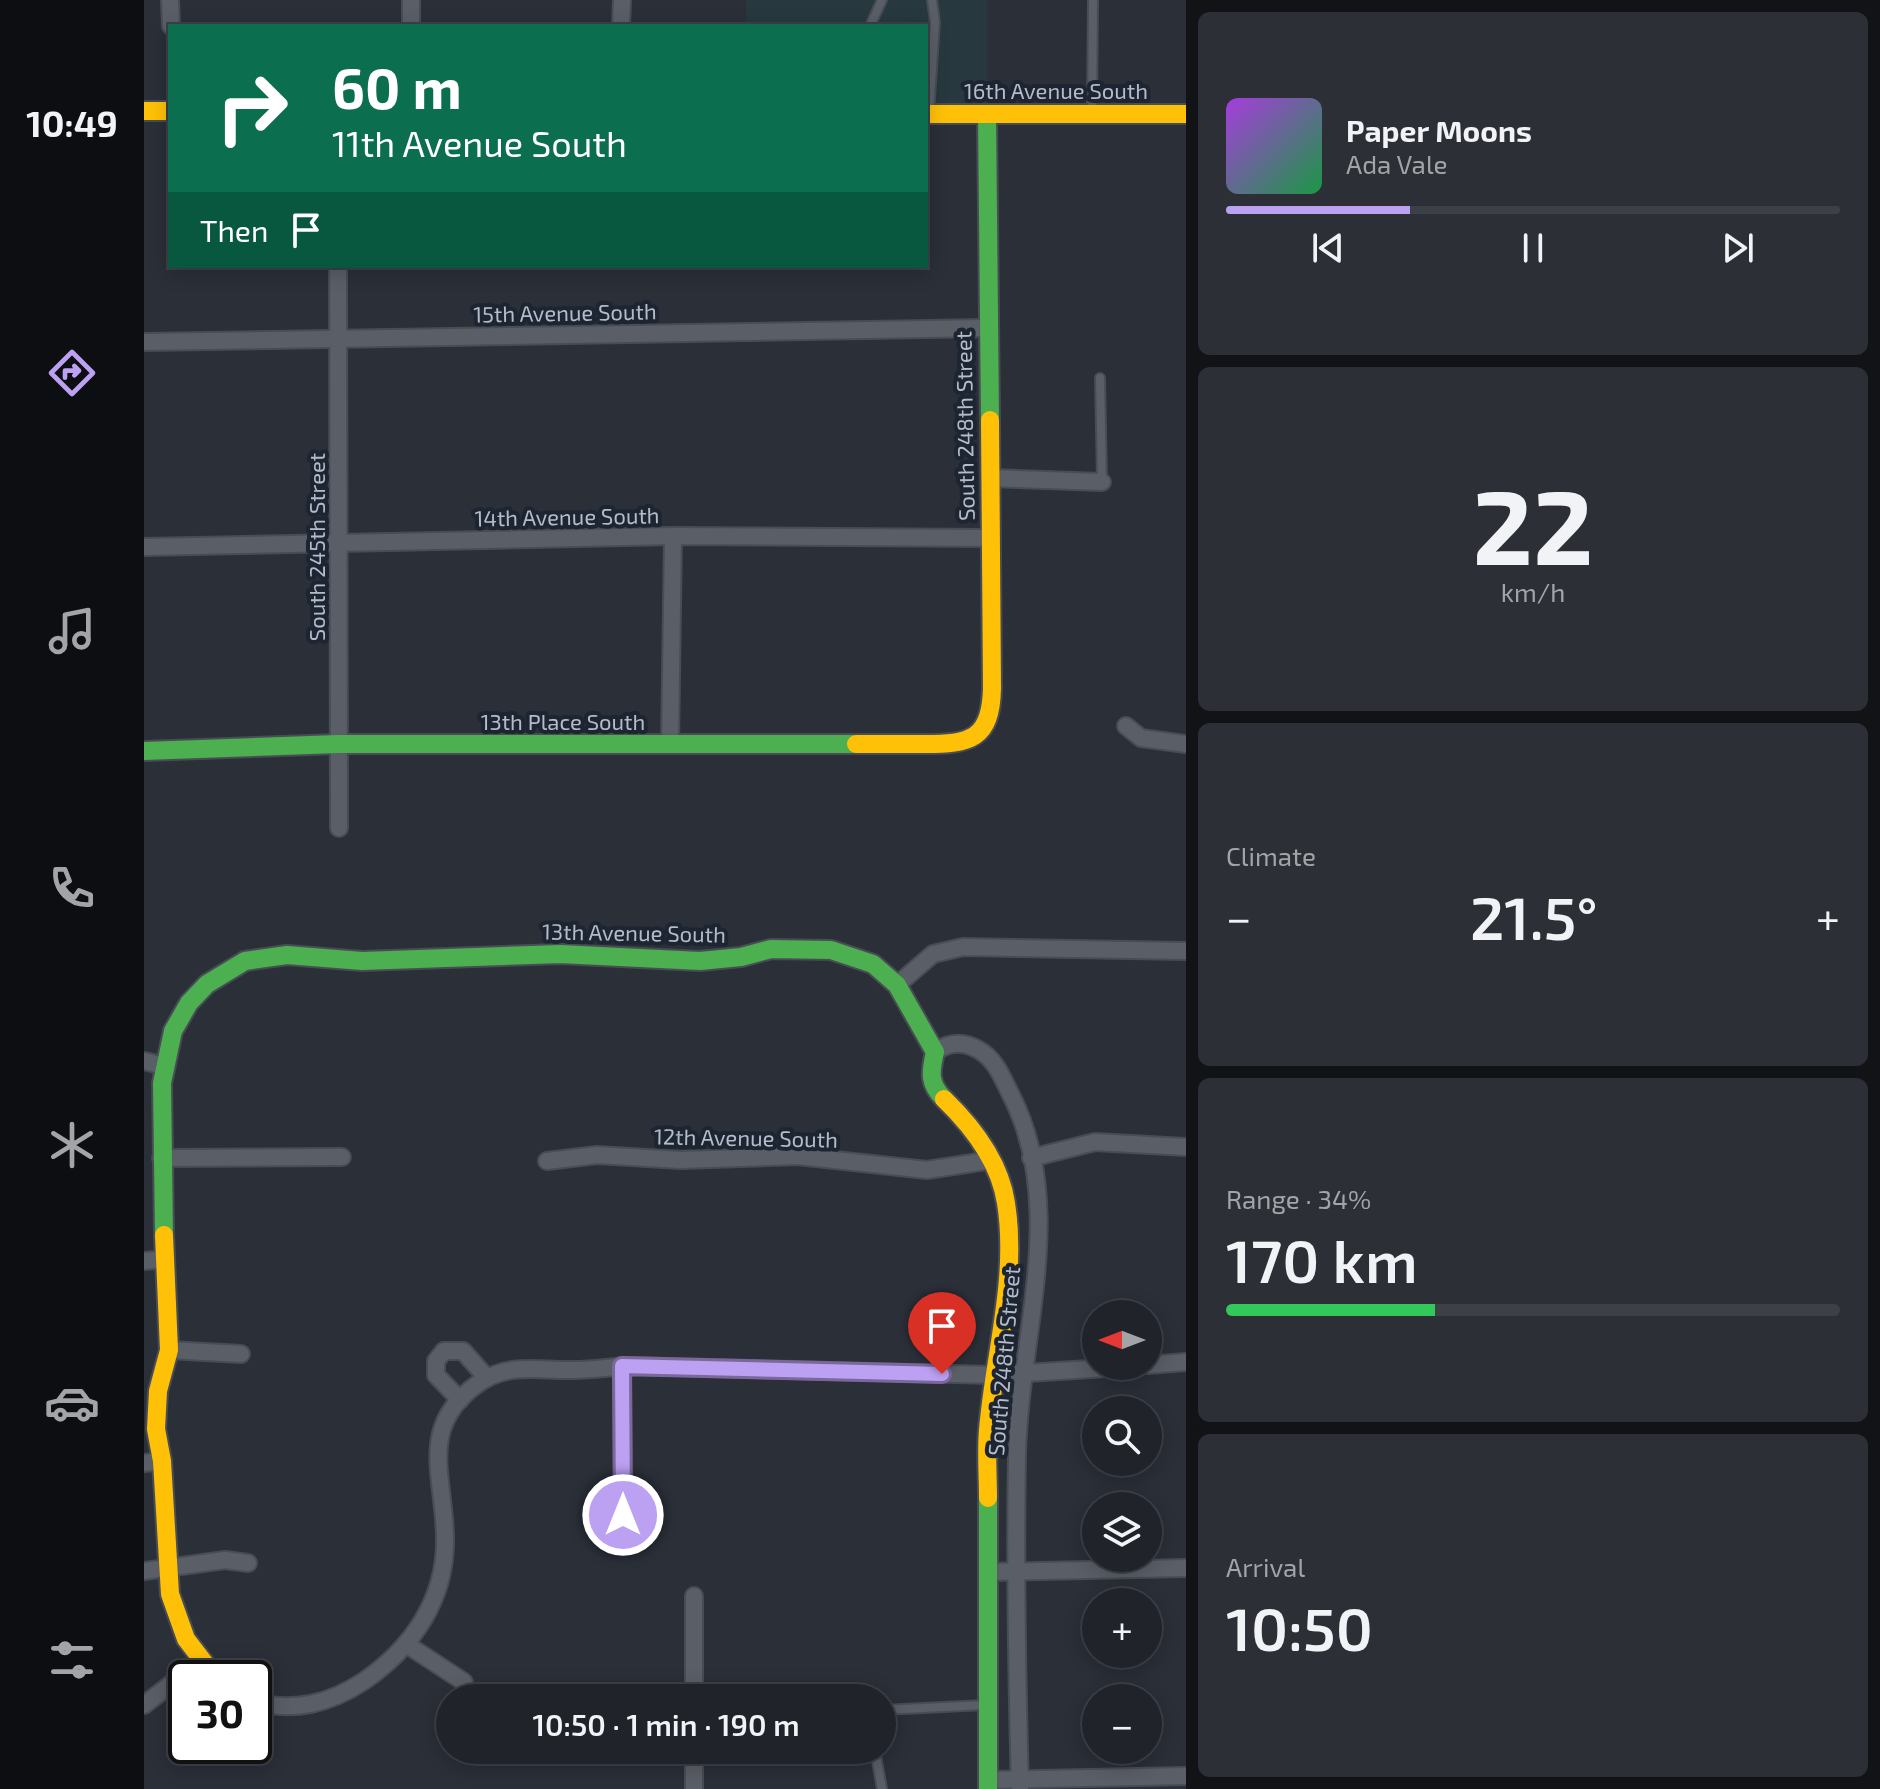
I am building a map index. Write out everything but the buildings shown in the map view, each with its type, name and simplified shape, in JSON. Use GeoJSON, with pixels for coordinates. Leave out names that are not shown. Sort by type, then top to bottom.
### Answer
{"type":"FeatureCollection","features":[{"type":"Feature","properties":{"kind":"street"},"geometry":{"type":"LineString","coordinates":[[170,0],[171,24]]}},
{"type":"Feature","properties":{"kind":"street"},"geometry":{"type":"LineString","coordinates":[[411,0],[411,24]]}},
{"type":"Feature","properties":{"kind":"street"},"geometry":{"type":"LineString","coordinates":[[621,24],[622,0]]}},
{"type":"Feature","properties":{"kind":"street"},"geometry":{"type":"LineString","coordinates":[[144,111],[168,111]]}},
{"type":"Feature","properties":{"kind":"street","name":"16th Avenue South"},"geometry":{"type":"LineString","coordinates":[[928,114],[1186,114]]}},
{"type":"Feature","properties":{"kind":"street","name":"South 248th Street"},"geometry":{"type":"LineString","coordinates":[[980,734],[992,708],[987,114]]}},
{"type":"Feature","properties":{"kind":"street","name":"South 245th Street"},"geometry":{"type":"LineString","coordinates":[[338,268],[339,828]]}},
{"type":"Feature","properties":{"kind":"street","name":"15th Avenue South"},"geometry":{"type":"LineString","coordinates":[[144,342],[987,328]]}},
{"type":"Feature","properties":{"kind":"street"},"geometry":{"type":"LineString","coordinates":[[990,478],[1102,482]]}},
{"type":"Feature","properties":{"kind":"street"},"geometry":{"type":"LineString","coordinates":[[670,745],[673,536]]}},
{"type":"Feature","properties":{"kind":"street","name":"14th Avenue South"},"geometry":{"type":"LineString","coordinates":[[144,547],[673,536],[990,538]]}},
{"type":"Feature","properties":{"kind":"street"},"geometry":{"type":"LineString","coordinates":[[1126,726],[1141,738],[1186,744]]}},
{"type":"Feature","properties":{"kind":"street","name":"13th Place South"},"geometry":{"type":"LineString","coordinates":[[144,751],[338,744],[960,744],[980,734]]}},
{"type":"Feature","properties":{"kind":"street"},"geometry":{"type":"LineString","coordinates":[[897,985],[933,954],[963,947],[1186,951]]}},
{"type":"Feature","properties":{"kind":"street","name":"13th Avenue South"},"geometry":{"type":"LineString","coordinates":[[164,1066],[173,1031],[189,1003],[221,973],[250,960],[287,955],[383,961],[560,954],[700,961],[741,957],[771,949],[810,948],[850,954],[873,964],[897,985]]}},
{"type":"Feature","properties":{"kind":"street","name":"South 248th Street"},"geometry":{"type":"LineString","coordinates":[[897,985],[935,1052]]}},
{"type":"Feature","properties":{"kind":"street","name":"South 248th Street"},"geometry":{"type":"LineString","coordinates":[[988,1784],[988,1432],[1007,1296],[1010,1251],[1006,1201],[992,1160],[965,1119],[933,1088],[930,1072],[935,1052],[946,1044],[969,1045],[989,1055],[1016,1105],[1030,1140],[1037,1197],[1036,1290],[1017,1456],[1019,1784]]}},
{"type":"Feature","properties":{"kind":"street"},"geometry":{"type":"LineString","coordinates":[[144,1061],[164,1066],[161,1158],[169,1350],[158,1391],[153,1462],[176,1617],[200,1660]]}},
{"type":"Feature","properties":{"kind":"street"},"geometry":{"type":"LineString","coordinates":[[1031,1158],[1095,1142],[1186,1147]]}},
{"type":"Feature","properties":{"kind":"street","name":"12th Avenue South"},"geometry":{"type":"LineString","coordinates":[[547,1161],[597,1155],[681,1160],[798,1156],[927,1170],[992,1160]]}},
{"type":"Feature","properties":{"kind":"street"},"geometry":{"type":"LineString","coordinates":[[161,1158],[342,1157]]}},
{"type":"Feature","properties":{"kind":"street"},"geometry":{"type":"LineString","coordinates":[[144,1261],[166,1259]]}},
{"type":"Feature","properties":{"kind":"street"},"geometry":{"type":"LineString","coordinates":[[460,1400],[436,1375],[440,1356],[451,1349],[463,1351],[481,1382]]}},
{"type":"Feature","properties":{"kind":"street"},"geometry":{"type":"LineString","coordinates":[[169,1350],[241,1354]]}},
{"type":"Feature","properties":{"kind":"street"},"geometry":{"type":"LineString","coordinates":[[1162,1364],[1186,1362]]}},
{"type":"Feature","properties":{"kind":"street"},"geometry":{"type":"LineString","coordinates":[[272,1706],[284,1708],[331,1699],[367,1679],[411,1639],[434,1597],[444,1562],[445,1538],[437,1449],[446,1420],[460,1400],[481,1382],[526,1367],[571,1371],[622,1366],[994,1375],[1082,1369]]}},
{"type":"Feature","properties":{"kind":"street"},"geometry":{"type":"LineString","coordinates":[[622,1366],[623,1515],[632,1531]]}},
{"type":"Feature","properties":{"kind":"street"},"geometry":{"type":"LineString","coordinates":[[144,1571],[225,1560],[248,1563]]}},
{"type":"Feature","properties":{"kind":"street"},"geometry":{"type":"LineString","coordinates":[[988,1572],[1186,1568]]}},
{"type":"Feature","properties":{"kind":"street"},"geometry":{"type":"LineString","coordinates":[[694,1596],[694,1684]]}},
{"type":"Feature","properties":{"kind":"street"},"geometry":{"type":"LineString","coordinates":[[411,1639],[464,1682]]}},
{"type":"Feature","properties":{"kind":"street"},"geometry":{"type":"LineString","coordinates":[[144,1705],[168,1686]]}},
{"type":"Feature","properties":{"kind":"street"},"geometry":{"type":"LineString","coordinates":[[694,1764],[694,1789]]}},
{"type":"Feature","properties":{"kind":"street"},"geometry":{"type":"LineString","coordinates":[[988,1784],[1186,1776]]}},
{"type":"Feature","properties":{"kind":"lane"},"geometry":{"type":"LineString","coordinates":[[871,24],[882,0]]}},
{"type":"Feature","properties":{"kind":"lane"},"geometry":{"type":"LineString","coordinates":[[928,114],[935,22],[932,0]]}},
{"type":"Feature","properties":{"kind":"lane"},"geometry":{"type":"LineString","coordinates":[[1092,114],[1093,0]]}},
{"type":"Feature","properties":{"kind":"lane"},"geometry":{"type":"LineString","coordinates":[[1100,378],[1102,482]]}},
{"type":"Feature","properties":{"kind":"lane"},"geometry":{"type":"LineString","coordinates":[[896,1709],[988,1705]]}},
{"type":"Feature","properties":{"kind":"lane"},"geometry":{"type":"LineString","coordinates":[[878,1764],[882,1789]]}},
{"type":"Feature","properties":{"kind":"shaded area"},"geometry":{"type":"Polygon","coordinates":[[[746,0],[987,0],[987,114],[928,114],[928,24],[746,24],[746,0]]]}},
{"type":"Feature","properties":{"kind":"traffic: fast"},"geometry":{"type":"LineString","coordinates":[[987,114],[990,420]]}},
{"type":"Feature","properties":{"kind":"traffic: fast"},"geometry":{"type":"LineString","coordinates":[[144,751],[338,744],[856,744]]}},
{"type":"Feature","properties":{"kind":"traffic: fast"},"geometry":{"type":"LineString","coordinates":[[164,1235],[162,1083],[173,1031],[189,1003],[207,984],[245,961],[287,955],[362,961],[560,954],[700,961],[741,957],[771,949],[831,950],[873,964],[897,985],[935,1052],[932,1078],[944,1099]]}},
{"type":"Feature","properties":{"kind":"traffic: fast"},"geometry":{"type":"LineString","coordinates":[[988,1498],[988,1789]]}},
{"type":"Feature","properties":{"kind":"traffic: slow"},"geometry":{"type":"LineString","coordinates":[[144,111],[168,111]]}},
{"type":"Feature","properties":{"kind":"traffic: slow"},"geometry":{"type":"LineString","coordinates":[[928,114],[1186,114]]}},
{"type":"Feature","properties":{"kind":"traffic: slow"},"geometry":{"type":"LineString","coordinates":[[856,744],[954,743],[975,736],[987,719],[992,688],[990,420]]}},
{"type":"Feature","properties":{"kind":"traffic: slow"},"geometry":{"type":"LineString","coordinates":[[944,1099],[984,1146],[998,1174],[1006,1203],[1009,1260],[988,1430],[988,1498]]}},
{"type":"Feature","properties":{"kind":"traffic: slow"},"geometry":{"type":"LineString","coordinates":[[164,1235],[169,1350],[158,1391],[156,1429],[162,1461],[170,1594],[186,1639],[202,1660]]}},
{"type":"Feature","properties":{"kind":"route"},"geometry":{"type":"LineString","coordinates":[[623,1515],[622,1366],[942,1374]]}}]}
